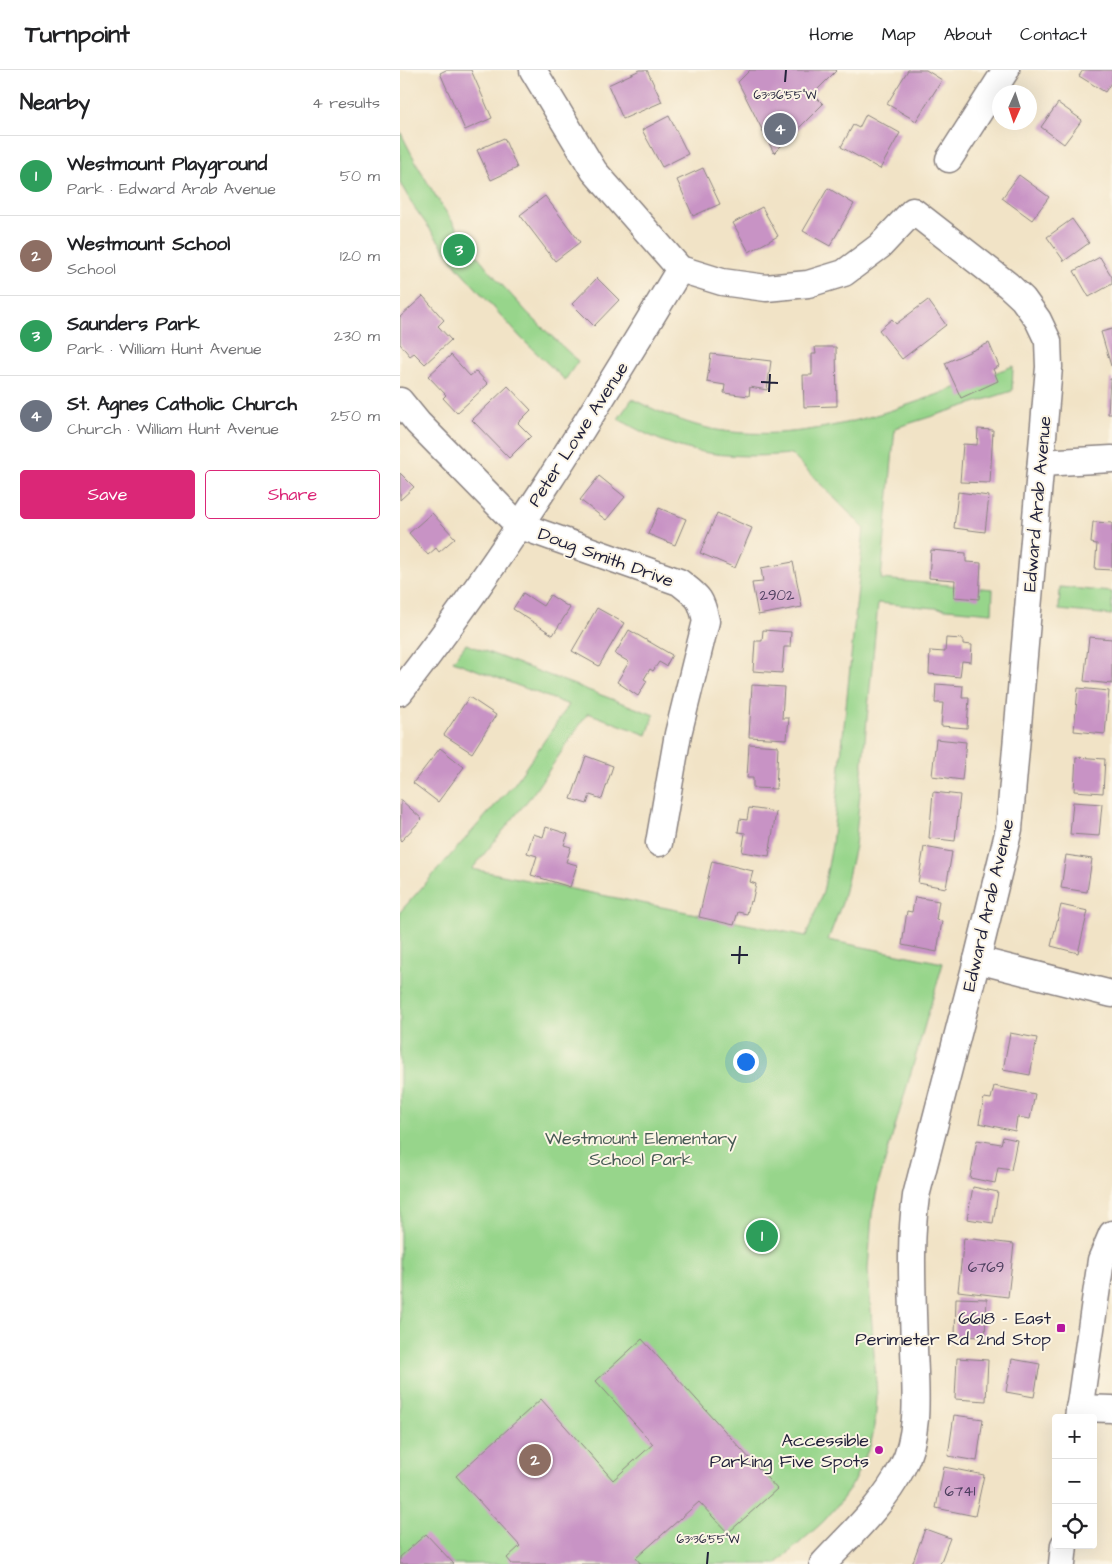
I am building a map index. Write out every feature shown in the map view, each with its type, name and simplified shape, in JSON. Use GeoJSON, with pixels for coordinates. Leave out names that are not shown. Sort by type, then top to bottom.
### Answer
{"type":"FeatureCollection","features":[{"type":"Feature","properties":{"kind":"street"},"geometry":{"type":"LineString","coordinates":[[534,70],[594,171],[680,269]]}},
{"type":"Feature","properties":{"kind":"street"},"geometry":{"type":"LineString","coordinates":[[949,159],[1006,70]]}},
{"type":"Feature","properties":{"kind":"street","name":"Edward Arab Avenue"},"geometry":{"type":"LineString","coordinates":[[680,269],[722,282],[766,288],[808,284],[844,273],[880,246],[913,211],[1008,284],[1023,299],[1038,320],[1048,341],[1049,367],[1009,829],[978,960],[916,1196],[912,1221],[911,1258],[916,1403],[913,1433],[904,1466],[884,1497],[823,1564]]}},
{"type":"Feature","properties":{"kind":"street","name":"Peter Lowe Avenue"},"geometry":{"type":"LineString","coordinates":[[400,692],[438,643],[518,525],[602,398],[680,269]]}},
{"type":"Feature","properties":{"kind":"street","name":"Doug Smith Drive"},"geometry":{"type":"LineString","coordinates":[[400,402],[518,525],[679,582],[696,595],[702,603],[706,622],[678,734],[659,843]]}},
{"type":"Feature","properties":{"kind":"street"},"geometry":{"type":"LineString","coordinates":[[1041,463],[1112,459]]}},
{"type":"Feature","properties":{"kind":"street"},"geometry":{"type":"LineString","coordinates":[[978,960],[1112,994]]}},
{"type":"Feature","properties":{"kind":"street"},"geometry":{"type":"LineString","coordinates":[[1112,1234],[1101,1260],[1078,1413],[1112,1409]]}},
{"type":"Feature","properties":{"kind":"street"},"geometry":{"type":"LineString","coordinates":[[1062,1564],[1064,1549]]}},
{"type":"Feature","properties":{"kind":"green space"},"geometry":{"type":"Polygon","coordinates":[[[400,131],[436,197],[480,259],[528,314],[578,361],[565,380],[522,339],[458,268],[414,207],[400,183],[400,131]]]}},
{"type":"Feature","properties":{"kind":"green space","name":"Westmount Elementary School Park"},"geometry":{"type":"Polygon","coordinates":[[[1013,366],[1012,391],[895,428],[881,579],[993,589],[992,613],[878,603],[855,846],[842,903],[828,940],[943,963],[878,1185],[872,1214],[868,1269],[877,1396],[875,1426],[870,1446],[851,1487],[823,1522],[776,1564],[400,1564],[400,912],[515,783],[569,705],[453,661],[466,644],[654,715],[647,735],[588,713],[532,795],[472,869],[806,936],[823,892],[832,845],[864,528],[791,454],[738,456],[686,449],[649,435],[618,419],[632,399],[680,420],[706,428],[732,432],[804,431],[876,415],[945,392],[1013,366]]]}},
{"type":"Feature","properties":{"kind":"green space"},"geometry":{"type":"Polygon","coordinates":[[[1060,587],[1112,592],[1112,615],[1059,610],[1060,587]]]}},
{"type":"Feature","properties":{"kind":"building"},"geometry":{"type":"Polygon","coordinates":[[[446,70],[471,70],[492,118],[465,130],[440,73],[446,70]]]}},
{"type":"Feature","properties":{"kind":"building"},"geometry":{"type":"Polygon","coordinates":[[[640,70],[647,70],[662,102],[623,119],[608,85],[640,70]]]}},
{"type":"Feature","properties":{"kind":"building"},"geometry":{"type":"Polygon","coordinates":[[[750,70],[837,70],[813,94],[823,104],[774,153],[738,82],[750,70]]]}},
{"type":"Feature","properties":{"kind":"building"},"geometry":{"type":"Polygon","coordinates":[[[908,70],[926,70],[942,80],[916,121],[887,104],[908,70]]]}},
{"type":"Feature","properties":{"kind":"building"},"geometry":{"type":"Polygon","coordinates":[[[1083,70],[1112,70],[1112,81],[1105,92],[1079,76],[1083,70]]]}},
{"type":"Feature","properties":{"kind":"building"},"geometry":{"type":"Polygon","coordinates":[[[1058,103],[1082,120],[1064,144],[1041,127],[1058,103]]]}},
{"type":"Feature","properties":{"kind":"building"},"geometry":{"type":"Polygon","coordinates":[[[866,114],[900,133],[880,169],[841,147],[853,125],[859,128],[866,114]]]}},
{"type":"Feature","properties":{"kind":"building"},"geometry":{"type":"Polygon","coordinates":[[[669,116],[688,154],[662,167],[642,130],[669,116]]]}},
{"type":"Feature","properties":{"kind":"building"},"geometry":{"type":"Polygon","coordinates":[[[504,138],[517,168],[491,180],[477,150],[504,138]]]}},
{"type":"Feature","properties":{"kind":"building"},"geometry":{"type":"Polygon","coordinates":[[[703,168],[720,204],[693,216],[677,180],[703,168]]]}},
{"type":"Feature","properties":{"kind":"building"},"geometry":{"type":"Polygon","coordinates":[[[1019,175],[1049,197],[1032,220],[1002,198],[1019,175]]]}},
{"type":"Feature","properties":{"kind":"building"},"geometry":{"type":"Polygon","coordinates":[[[828,188],[854,204],[830,246],[803,231],[828,188]]]}},
{"type":"Feature","properties":{"kind":"building"},"geometry":{"type":"Polygon","coordinates":[[[545,196],[580,242],[555,261],[520,215],[545,196]]]}},
{"type":"Feature","properties":{"kind":"building"},"geometry":{"type":"Polygon","coordinates":[[[762,207],[778,236],[749,252],[733,223],[762,207]]]}},
{"type":"Feature","properties":{"kind":"building"},"geometry":{"type":"Polygon","coordinates":[[[1072,219],[1089,243],[1064,261],[1047,237],[1072,219]]]}},
{"type":"Feature","properties":{"kind":"building"},"geometry":{"type":"Polygon","coordinates":[[[1100,257],[1112,277],[1112,284],[1089,297],[1074,271],[1100,257]]]}},
{"type":"Feature","properties":{"kind":"building"},"geometry":{"type":"Polygon","coordinates":[[[597,278],[619,300],[594,326],[572,304],[597,278]]]}},
{"type":"Feature","properties":{"kind":"building"},"geometry":{"type":"Polygon","coordinates":[[[423,296],[444,320],[438,326],[451,340],[425,364],[414,353],[410,356],[400,344],[400,317],[423,296]]]}},
{"type":"Feature","properties":{"kind":"building"},"geometry":{"type":"Polygon","coordinates":[[[928,300],[946,325],[902,359],[879,330],[892,319],[896,324],[928,300]]]}},
{"type":"Feature","properties":{"kind":"building"},"geometry":{"type":"Polygon","coordinates":[[[1112,329],[1112,366],[1111,366],[1101,332],[1112,329]]]}},
{"type":"Feature","properties":{"kind":"building"},"geometry":{"type":"Polygon","coordinates":[[[989,343],[999,366],[993,369],[998,381],[961,398],[945,363],[989,343]]]}},
{"type":"Feature","properties":{"kind":"building"},"geometry":{"type":"Polygon","coordinates":[[[815,347],[836,347],[837,406],[804,407],[803,375],[812,375],[812,354],[816,354],[815,347]]]}},
{"type":"Feature","properties":{"kind":"building"},"geometry":{"type":"Polygon","coordinates":[[[711,354],[771,361],[767,390],[750,387],[749,396],[724,393],[725,385],[707,382],[711,354]]]}},
{"type":"Feature","properties":{"kind":"building"},"geometry":{"type":"Polygon","coordinates":[[[451,355],[470,376],[476,371],[488,384],[457,413],[443,398],[446,395],[428,376],[451,355]]]}},
{"type":"Feature","properties":{"kind":"building"},"geometry":{"type":"Polygon","coordinates":[[[1110,379],[1112,379],[1112,414],[1108,414],[1110,379]]]}},
{"type":"Feature","properties":{"kind":"building"},"geometry":{"type":"Polygon","coordinates":[[[508,386],[531,410],[518,423],[531,436],[509,458],[472,420],[508,386]]]}},
{"type":"Feature","properties":{"kind":"building"},"geometry":{"type":"Polygon","coordinates":[[[978,429],[993,430],[990,483],[960,482],[963,444],[977,445],[978,429]]]}},
{"type":"Feature","properties":{"kind":"building"},"geometry":{"type":"Polygon","coordinates":[[[400,473],[414,487],[400,500],[400,473]]]}},
{"type":"Feature","properties":{"kind":"building"},"geometry":{"type":"Polygon","coordinates":[[[599,476],[625,497],[606,520],[580,500],[599,476]]]}},
{"type":"Feature","properties":{"kind":"building"},"geometry":{"type":"Polygon","coordinates":[[[958,492],[989,496],[985,532],[954,528],[958,492]]]}},
{"type":"Feature","properties":{"kind":"building"},"geometry":{"type":"Polygon","coordinates":[[[659,508],[686,519],[675,545],[648,534],[659,508]]]}},
{"type":"Feature","properties":{"kind":"building"},"geometry":{"type":"Polygon","coordinates":[[[432,513],[455,538],[439,552],[436,548],[428,555],[409,533],[432,513]]]}},
{"type":"Feature","properties":{"kind":"building"},"geometry":{"type":"Polygon","coordinates":[[[717,513],[752,528],[735,568],[700,553],[717,513]]]}},
{"type":"Feature","properties":{"kind":"building"},"geometry":{"type":"Polygon","coordinates":[[[1093,522],[1112,523],[1112,570],[1095,569],[1097,544],[1091,543],[1093,522]]]}},
{"type":"Feature","properties":{"kind":"building"},"geometry":{"type":"Polygon","coordinates":[[[931,550],[966,553],[966,562],[981,563],[979,599],[954,597],[955,580],[929,578],[931,550]]]}},
{"type":"Feature","properties":{"kind":"building"},"geometry":{"type":"Polygon","coordinates":[[[793,562],[802,607],[758,615],[752,583],[763,582],[761,568],[793,562]]]}},
{"type":"Feature","properties":{"kind":"building"},"geometry":{"type":"Polygon","coordinates":[[[523,593],[543,606],[550,595],[570,608],[553,635],[513,609],[523,593]]]}},
{"type":"Feature","properties":{"kind":"building"},"geometry":{"type":"Polygon","coordinates":[[[597,608],[624,623],[599,666],[572,651],[597,608]]]}},
{"type":"Feature","properties":{"kind":"building"},"geometry":{"type":"Polygon","coordinates":[[[629,630],[672,655],[666,666],[659,662],[653,671],[650,669],[644,679],[647,681],[638,696],[617,682],[629,662],[615,654],[629,630]]]}},
{"type":"Feature","properties":{"kind":"building"},"geometry":{"type":"Polygon","coordinates":[[[763,630],[791,632],[790,647],[784,647],[782,673],[753,671],[755,641],[762,641],[763,630]]]}},
{"type":"Feature","properties":{"kind":"building"},"geometry":{"type":"Polygon","coordinates":[[[1089,637],[1112,639],[1112,684],[1084,681],[1089,637]]]}},
{"type":"Feature","properties":{"kind":"building"},"geometry":{"type":"Polygon","coordinates":[[[946,638],[963,639],[963,644],[972,645],[971,662],[962,661],[960,677],[929,674],[930,651],[945,652],[946,638]]]}},
{"type":"Feature","properties":{"kind":"building"},"geometry":{"type":"Polygon","coordinates":[[[936,684],[963,686],[962,698],[969,698],[967,728],[941,726],[943,703],[935,703],[936,684]]]}},
{"type":"Feature","properties":{"kind":"building"},"geometry":{"type":"Polygon","coordinates":[[[752,685],[784,687],[782,718],[789,718],[787,739],[749,737],[752,685]]]}},
{"type":"Feature","properties":{"kind":"building"},"geometry":{"type":"Polygon","coordinates":[[[1078,688],[1109,691],[1105,734],[1074,731],[1078,688]]]}},
{"type":"Feature","properties":{"kind":"building"},"geometry":{"type":"Polygon","coordinates":[[[469,697],[496,715],[472,753],[444,735],[469,697]]]}},
{"type":"Feature","properties":{"kind":"building"},"geometry":{"type":"Polygon","coordinates":[[[936,739],[966,742],[962,780],[932,776],[936,739]]]}},
{"type":"Feature","properties":{"kind":"building"},"geometry":{"type":"Polygon","coordinates":[[[749,744],[778,746],[776,789],[753,788],[753,778],[747,778],[749,744]]]}},
{"type":"Feature","properties":{"kind":"building"},"geometry":{"type":"Polygon","coordinates":[[[440,748],[464,767],[438,802],[413,783],[440,748]]]}},
{"type":"Feature","properties":{"kind":"building"},"geometry":{"type":"Polygon","coordinates":[[[586,756],[613,766],[602,799],[590,795],[587,804],[571,799],[586,756]]]}},
{"type":"Feature","properties":{"kind":"building"},"geometry":{"type":"Polygon","coordinates":[[[1076,757],[1105,759],[1103,793],[1074,791],[1076,757]]]}},
{"type":"Feature","properties":{"kind":"building"},"geometry":{"type":"Polygon","coordinates":[[[933,792],[960,795],[955,841],[929,838],[933,792]]]}},
{"type":"Feature","properties":{"kind":"building"},"geometry":{"type":"Polygon","coordinates":[[[401,800],[422,819],[401,841],[400,840],[401,800]]]}},
{"type":"Feature","properties":{"kind":"building"},"geometry":{"type":"Polygon","coordinates":[[[1073,802],[1102,804],[1099,836],[1070,834],[1073,802]]]}},
{"type":"Feature","properties":{"kind":"building"},"geometry":{"type":"Polygon","coordinates":[[[749,808],[776,812],[769,856],[742,852],[745,833],[738,832],[740,819],[747,820],[749,808]]]}},
{"type":"Feature","properties":{"kind":"building"},"geometry":{"type":"Polygon","coordinates":[[[546,827],[568,834],[564,845],[571,847],[566,862],[577,865],[570,887],[531,875],[537,856],[527,853],[533,834],[543,837],[546,827]]]}},
{"type":"Feature","properties":{"kind":"building"},"geometry":{"type":"Polygon","coordinates":[[[924,847],[952,852],[946,888],[918,883],[924,847]]]}},
{"type":"Feature","properties":{"kind":"building"},"geometry":{"type":"Polygon","coordinates":[[[1066,855],[1092,859],[1087,892],[1061,888],[1066,855]]]}},
{"type":"Feature","properties":{"kind":"building"},"geometry":{"type":"Polygon","coordinates":[[[712,861],[753,871],[750,882],[756,884],[752,902],[750,901],[747,914],[738,912],[734,925],[699,917],[712,861]]]}},
{"type":"Feature","properties":{"kind":"building"},"geometry":{"type":"Polygon","coordinates":[[[915,897],[939,901],[936,920],[942,921],[937,952],[902,945],[907,911],[912,912],[915,897]]]}},
{"type":"Feature","properties":{"kind":"building"},"geometry":{"type":"Polygon","coordinates":[[[1061,905],[1088,911],[1078,953],[1051,946],[1061,905]]]}},
{"type":"Feature","properties":{"kind":"building"},"geometry":{"type":"Polygon","coordinates":[[[1010,1033],[1037,1038],[1030,1075],[1003,1070],[1010,1033]]]}},
{"type":"Feature","properties":{"kind":"building"},"geometry":{"type":"Polygon","coordinates":[[[994,1086],[1035,1094],[1030,1119],[1017,1117],[1015,1131],[979,1123],[984,1098],[991,1099],[994,1086]]]}},
{"type":"Feature","properties":{"kind":"building"},"geometry":{"type":"Polygon","coordinates":[[[1003,1137],[1017,1140],[1011,1170],[998,1168],[995,1183],[970,1178],[977,1140],[1001,1144],[1003,1137]]]}},
{"type":"Feature","properties":{"kind":"building"},"geometry":{"type":"Polygon","coordinates":[[[973,1187],[998,1192],[993,1223],[967,1219],[973,1187]]]}},
{"type":"Feature","properties":{"kind":"building"},"geometry":{"type":"Polygon","coordinates":[[[964,1238],[1014,1244],[1008,1297],[958,1291],[964,1238]]]}},
{"type":"Feature","properties":{"kind":"building"},"geometry":{"type":"Polygon","coordinates":[[[956,1298],[987,1299],[985,1337],[955,1336],[956,1298]]]}},
{"type":"Feature","properties":{"kind":"building"},"geometry":{"type":"Polygon","coordinates":[[[642,1339],[777,1489],[728,1533],[699,1502],[636,1558],[641,1564],[512,1564],[507,1558],[520,1546],[456,1476],[541,1399],[613,1480],[653,1444],[596,1381],[642,1339]]]}},
{"type":"Feature","properties":{"kind":"building"},"geometry":{"type":"Polygon","coordinates":[[[957,1358],[988,1360],[986,1401],[955,1399],[957,1358]]]}},
{"type":"Feature","properties":{"kind":"building"},"geometry":{"type":"Polygon","coordinates":[[[1012,1359],[1040,1364],[1034,1397],[1006,1392],[1012,1359]]]}},
{"type":"Feature","properties":{"kind":"building"},"geometry":{"type":"Polygon","coordinates":[[[954,1415],[983,1419],[977,1461],[948,1456],[954,1415]]]}},
{"type":"Feature","properties":{"kind":"building"},"geometry":{"type":"Polygon","coordinates":[[[944,1467],[984,1475],[975,1516],[936,1508],[944,1467]]]}},
{"type":"Feature","properties":{"kind":"building"},"geometry":{"type":"Polygon","coordinates":[[[925,1529],[950,1538],[940,1564],[912,1564],[925,1529]]]}},
{"type":"Feature","properties":{"kind":"building"},"geometry":{"type":"Polygon","coordinates":[[[426,1534],[454,1564],[400,1564],[400,1557],[426,1534]]]}},
{"type":"Feature","properties":{"kind":"place","name":"St. Agnes Catholic Church"},"geometry":{"type":"Point","coordinates":[780,129]}},
{"type":"Feature","properties":{"kind":"place","name":"Saunders Park"},"geometry":{"type":"Point","coordinates":[459,250]}},
{"type":"Feature","properties":{"kind":"place","name":"Westmount Playground"},"geometry":{"type":"Point","coordinates":[762,1236]}},
{"type":"Feature","properties":{"kind":"place","name":"6618 - East Perimeter Rd 2nd Stop"},"geometry":{"type":"Point","coordinates":[1061,1328]}},
{"type":"Feature","properties":{"kind":"place","name":"Accessible Parking Five Spots"},"geometry":{"type":"Point","coordinates":[879,1450]}},
{"type":"Feature","properties":{"kind":"place","name":"Westmount School"},"geometry":{"type":"Point","coordinates":[535,1460]}}]}
